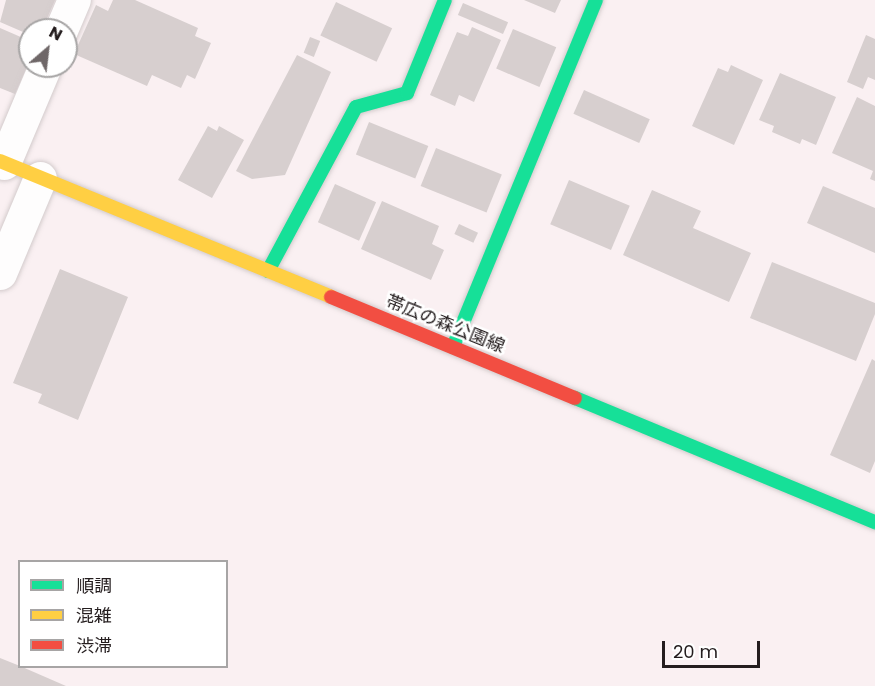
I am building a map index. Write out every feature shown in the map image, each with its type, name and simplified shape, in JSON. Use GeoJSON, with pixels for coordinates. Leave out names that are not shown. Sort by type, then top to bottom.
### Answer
{"type":"FeatureCollection","features":[{"type":"Feature","properties":{"kind":"main road"},"geometry":{"type":"LineString","coordinates":[[268,271],[356,107],[407,93],[445,0]]}},
{"type":"Feature","properties":{"kind":"main road"},"geometry":{"type":"LineString","coordinates":[[453,347],[596,0]]}},
{"type":"Feature","properties":{"kind":"main road","name":"帯広の森公園線"},"geometry":{"type":"LineString","coordinates":[[2,162],[875,522]]}},
{"type":"Feature","properties":{"kind":"street"},"geometry":{"type":"LineString","coordinates":[[66,18],[74,0]]}},
{"type":"Feature","properties":{"kind":"street"},"geometry":{"type":"LineString","coordinates":[[2,162],[40,78]]}},
{"type":"Feature","properties":{"kind":"street"},"geometry":{"type":"LineString","coordinates":[[0,273],[39,178]]}},
{"type":"Feature","properties":{"kind":"building"},"geometry":{"type":"Polygon","coordinates":[[[6,0],[55,0],[47,18],[18,18],[18,30],[0,22],[6,0]]]}},
{"type":"Feature","properties":{"kind":"building"},"geometry":{"type":"Polygon","coordinates":[[[113,0],[135,0],[198,28],[195,36],[211,43],[195,79],[187,75],[181,88],[152,75],[147,86],[78,56],[78,45],[96,5],[108,11],[113,0]]]}},
{"type":"Feature","properties":{"kind":"building"},"geometry":{"type":"Polygon","coordinates":[[[524,0],[561,0],[555,13],[524,0]]]}},
{"type":"Feature","properties":{"kind":"building"},"geometry":{"type":"Polygon","coordinates":[[[336,2],[392,28],[377,62],[320,36],[336,2]]]}},
{"type":"Feature","properties":{"kind":"building"},"geometry":{"type":"Polygon","coordinates":[[[463,3],[508,22],[503,34],[458,15],[463,3]]]}},
{"type":"Feature","properties":{"kind":"building"},"geometry":{"type":"Polygon","coordinates":[[[472,27],[501,40],[474,102],[459,95],[455,106],[430,95],[457,32],[468,36],[472,27]]]}},
{"type":"Feature","properties":{"kind":"building"},"geometry":{"type":"Polygon","coordinates":[[[0,28],[18,36],[18,78],[22,78],[15,94],[0,88],[0,28]]]}},
{"type":"Feature","properties":{"kind":"building"},"geometry":{"type":"Polygon","coordinates":[[[513,29],[556,47],[539,87],[496,69],[513,29]]]}},
{"type":"Feature","properties":{"kind":"building"},"geometry":{"type":"Polygon","coordinates":[[[866,35],[875,39],[875,80],[868,77],[863,89],[847,82],[866,35]]]}},
{"type":"Feature","properties":{"kind":"building"},"geometry":{"type":"Polygon","coordinates":[[[310,37],[320,41],[314,57],[304,53],[310,37]]]}},
{"type":"Feature","properties":{"kind":"building"},"geometry":{"type":"Polygon","coordinates":[[[297,55],[331,72],[285,175],[252,179],[236,171],[297,55]]]}},
{"type":"Feature","properties":{"kind":"building"},"geometry":{"type":"Polygon","coordinates":[[[731,65],[763,80],[734,145],[692,126],[718,68],[728,72],[731,65]]]}},
{"type":"Feature","properties":{"kind":"building"},"geometry":{"type":"Polygon","coordinates":[[[780,73],[836,97],[816,145],[802,139],[800,144],[772,132],[774,126],[759,120],[780,73]]]}},
{"type":"Feature","properties":{"kind":"building"},"geometry":{"type":"Polygon","coordinates":[[[584,90],[650,119],[639,143],[573,114],[584,90]]]}},
{"type":"Feature","properties":{"kind":"building"},"geometry":{"type":"Polygon","coordinates":[[[857,97],[875,106],[875,181],[870,179],[873,171],[832,153],[857,97]]]}},
{"type":"Feature","properties":{"kind":"building"},"geometry":{"type":"Polygon","coordinates":[[[369,122],[428,146],[415,178],[356,154],[369,122]]]}},
{"type":"Feature","properties":{"kind":"building"},"geometry":{"type":"Polygon","coordinates":[[[208,126],[217,131],[219,126],[244,140],[212,198],[178,180],[208,126]]]}},
{"type":"Feature","properties":{"kind":"building"},"geometry":{"type":"Polygon","coordinates":[[[436,148],[502,175],[486,213],[421,186],[436,148]]]}},
{"type":"Feature","properties":{"kind":"building"},"geometry":{"type":"Polygon","coordinates":[[[569,180],[630,206],[611,250],[550,224],[569,180]]]}},
{"type":"Feature","properties":{"kind":"building"},"geometry":{"type":"Polygon","coordinates":[[[335,184],[376,202],[359,241],[318,222],[335,184]]]}},
{"type":"Feature","properties":{"kind":"building"},"geometry":{"type":"Polygon","coordinates":[[[823,186],[875,208],[875,253],[807,223],[823,186]]]}},
{"type":"Feature","properties":{"kind":"building"},"geometry":{"type":"Polygon","coordinates":[[[652,190],[701,211],[693,228],[751,253],[729,302],[623,255],[652,190]]]}},
{"type":"Feature","properties":{"kind":"building"},"geometry":{"type":"Polygon","coordinates":[[[382,201],[439,226],[432,244],[444,250],[431,280],[361,249],[382,201]]]}},
{"type":"Feature","properties":{"kind":"building"},"geometry":{"type":"Polygon","coordinates":[[[459,224],[478,233],[473,243],[454,234],[459,224]]]}},
{"type":"Feature","properties":{"kind":"building"},"geometry":{"type":"Polygon","coordinates":[[[772,262],[875,303],[875,314],[856,361],[750,318],[772,262]]]}},
{"type":"Feature","properties":{"kind":"building"},"geometry":{"type":"Polygon","coordinates":[[[60,269],[128,297],[78,420],[38,403],[42,394],[13,383],[60,269]]]}},
{"type":"Feature","properties":{"kind":"building"},"geometry":{"type":"Polygon","coordinates":[[[872,359],[875,361],[875,461],[870,473],[830,455],[872,359]]]}},
{"type":"Feature","properties":{"kind":"building"},"geometry":{"type":"Polygon","coordinates":[[[0,658],[18,665],[18,668],[25,668],[66,686],[0,686],[0,658]]]}},
{"type":"Feature","properties":{"kind":"traffic: fast"},"geometry":{"type":"LineString","coordinates":[[268,271],[356,107],[407,93],[445,0]]}},
{"type":"Feature","properties":{"kind":"traffic: fast"},"geometry":{"type":"LineString","coordinates":[[453,347],[596,0]]}},
{"type":"Feature","properties":{"kind":"traffic: fast"},"geometry":{"type":"LineString","coordinates":[[575,398],[875,522]]}},
{"type":"Feature","properties":{"kind":"traffic: slow"},"geometry":{"type":"LineString","coordinates":[[0,161],[331,297]]}},
{"type":"Feature","properties":{"kind":"traffic: jam"},"geometry":{"type":"LineString","coordinates":[[331,297],[575,398]]}}]}
